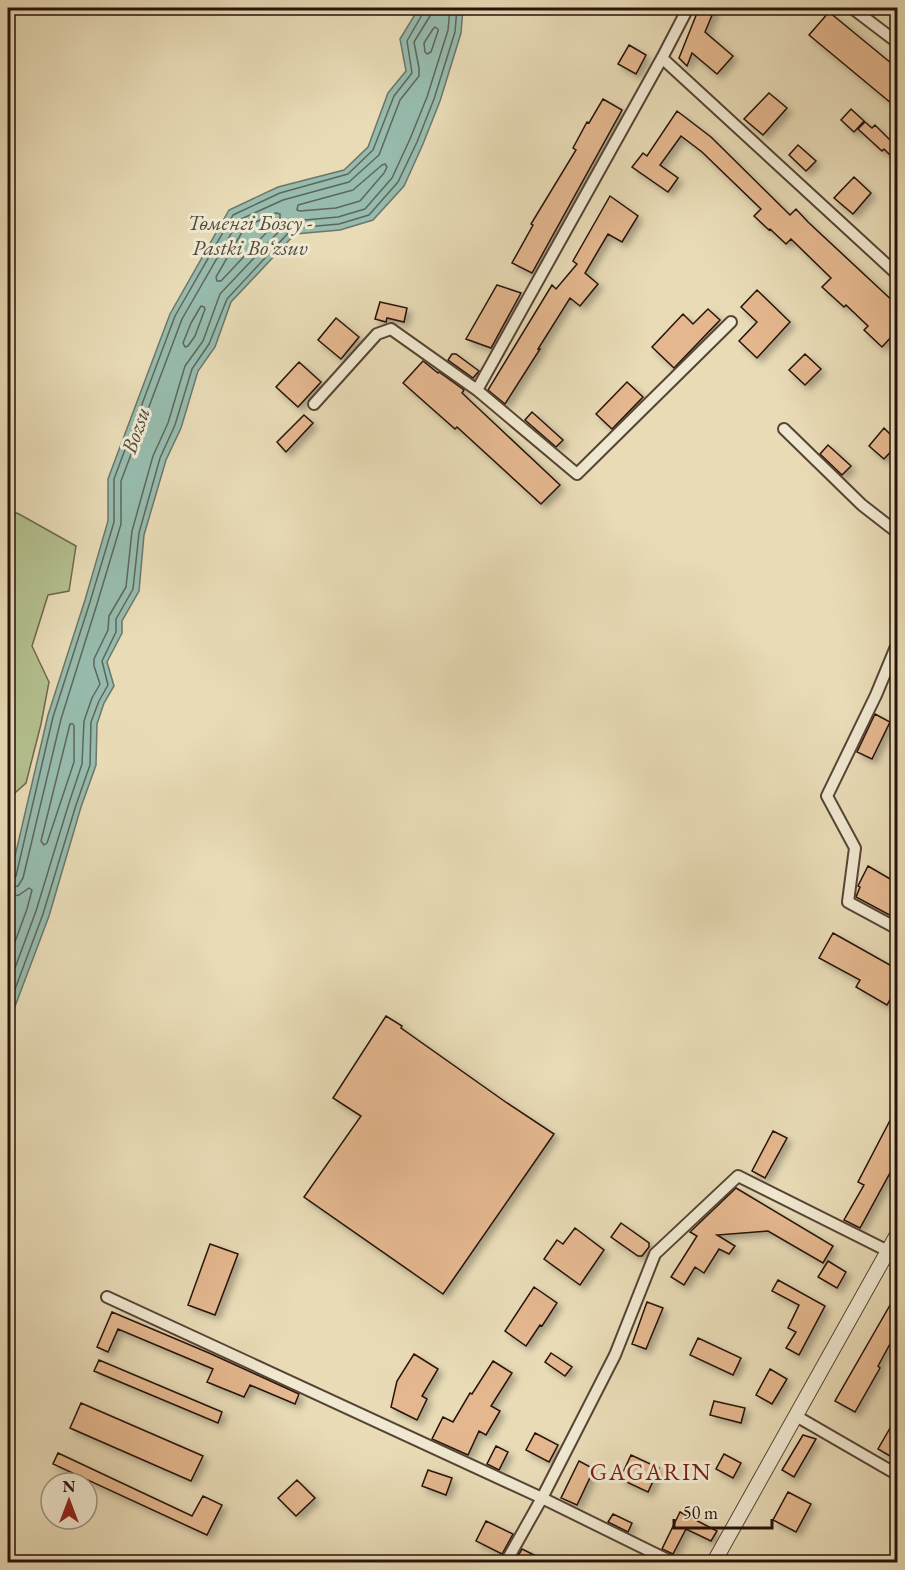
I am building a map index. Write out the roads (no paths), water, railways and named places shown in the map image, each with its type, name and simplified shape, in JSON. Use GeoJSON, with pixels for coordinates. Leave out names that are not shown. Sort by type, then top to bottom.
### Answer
{"type":"FeatureCollection","features":[{"type":"Feature","properties":{"kind":"street"},"geometry":{"type":"LineString","coordinates":[[477,390],[663,58],[688,8]]}},
{"type":"Feature","properties":{"kind":"street"},"geometry":{"type":"LineString","coordinates":[[852,8],[897,43]]}},
{"type":"Feature","properties":{"kind":"street"},"geometry":{"type":"LineString","coordinates":[[663,58],[897,275]]}},
{"type":"Feature","properties":{"kind":"street"},"geometry":{"type":"LineString","coordinates":[[314,404],[377,334],[391,329],[477,390],[577,474],[731,322]]}},
{"type":"Feature","properties":{"kind":"street"},"geometry":{"type":"LineString","coordinates":[[784,429],[862,505],[897,533]]}},
{"type":"Feature","properties":{"kind":"street"},"geometry":{"type":"LineString","coordinates":[[897,642],[876,696],[827,796],[855,848],[848,902],[897,929]]}},
{"type":"Feature","properties":{"kind":"street"},"geometry":{"type":"LineString","coordinates":[[506,1563],[542,1498],[615,1354],[656,1254],[738,1176],[888,1251]]}},
{"type":"Feature","properties":{"kind":"street"},"geometry":{"type":"LineString","coordinates":[[714,1563],[897,1233]]}},
{"type":"Feature","properties":{"kind":"street"},"geometry":{"type":"LineString","coordinates":[[107,1297],[542,1498],[672,1563]]}},
{"type":"Feature","properties":{"kind":"street"},"geometry":{"type":"LineString","coordinates":[[796,1416],[897,1475]]}},
{"type":"Feature","properties":{"kind":"water","name":"Төменгі Бозсу - Pastki Boʻzsuv"},"geometry":{"type":"Polygon","coordinates":[[[419,8],[463,8],[461,33],[440,101],[404,186],[373,220],[340,230],[295,234],[231,302],[215,347],[198,371],[181,428],[166,460],[144,535],[139,591],[122,621],[122,633],[107,662],[114,686],[104,703],[97,724],[96,765],[81,807],[49,916],[8,1025],[8,886],[48,715],[108,521],[108,479],[170,314],[229,210],[278,187],[344,170],[368,147],[388,93],[406,71],[400,39],[419,8]]]}},
{"type":"Feature","properties":{"kind":"district","name":"GAGARIN"},"geometry":{"type":"Point","coordinates":[651,1472]}},
{"type":"Feature","properties":{"kind":"water label","name":"Bozsu"},"geometry":{"type":"Point","coordinates":[135,430]}}]}
